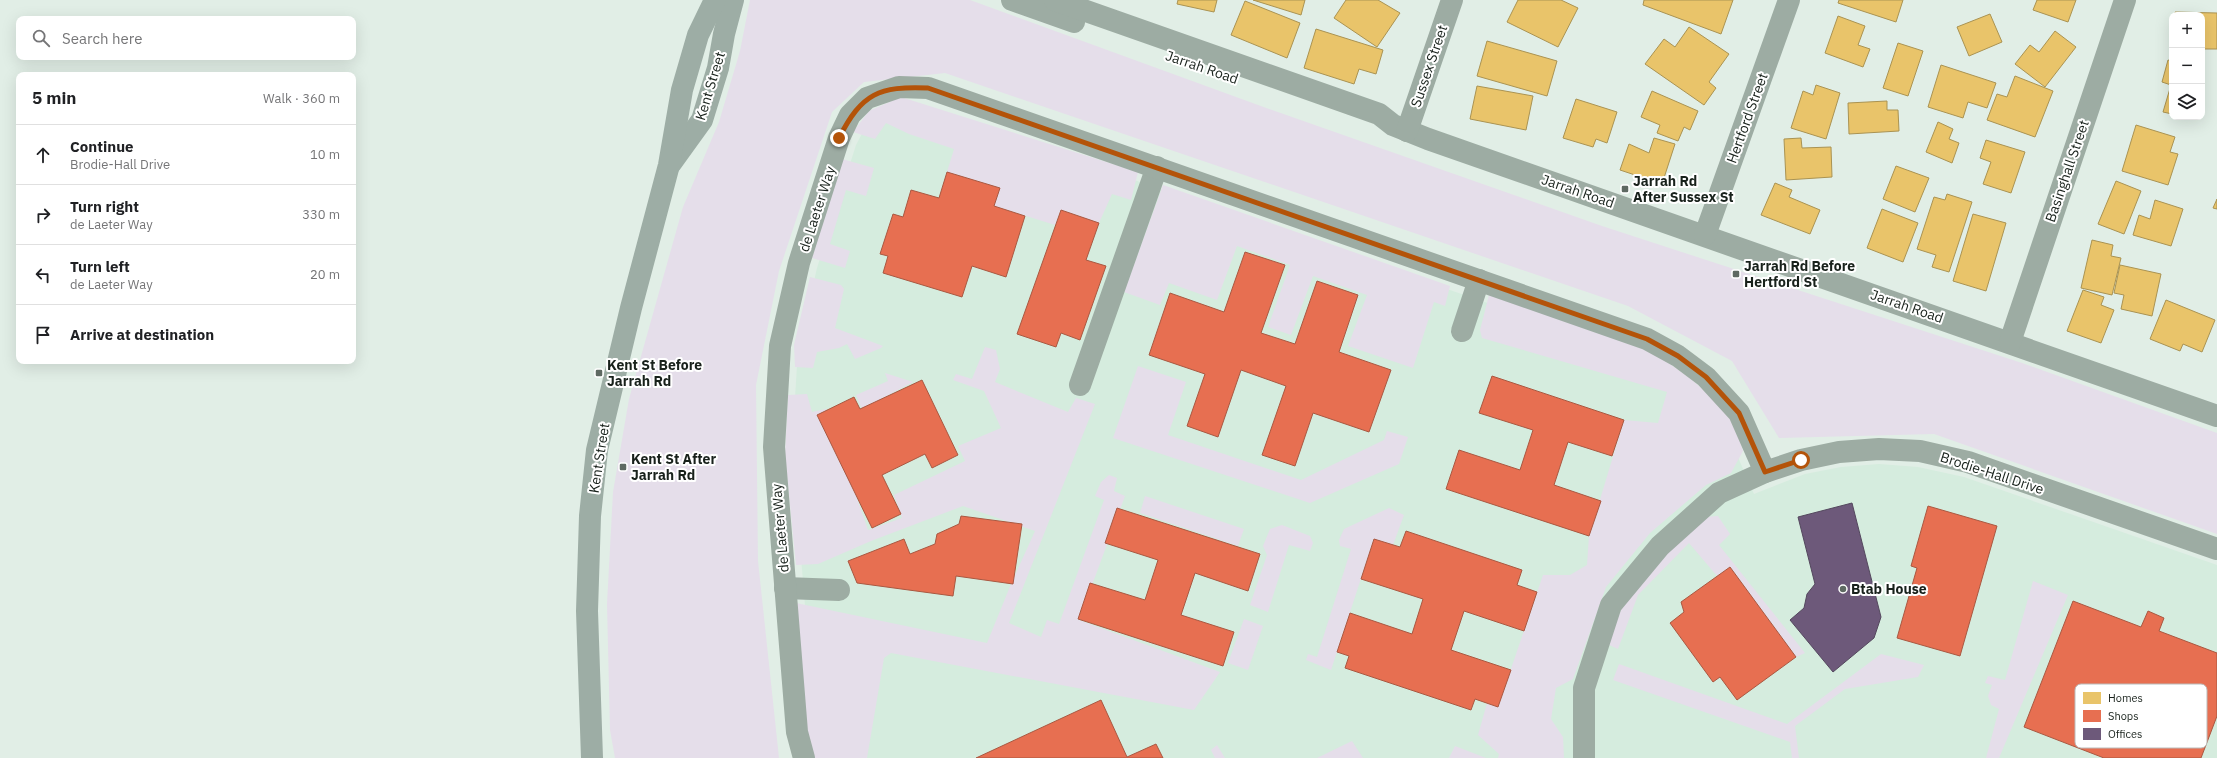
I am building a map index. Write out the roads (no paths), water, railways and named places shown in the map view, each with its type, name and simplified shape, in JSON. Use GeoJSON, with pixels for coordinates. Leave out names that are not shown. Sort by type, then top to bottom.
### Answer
{"type":"FeatureCollection","features":[{"type":"Feature","properties":{"kind":"main road","name":"Kent Street"},"geometry":{"type":"LineString","coordinates":[[592,758],[587,612],[590,516],[597,450],[631,308],[669,165],[682,90],[698,35],[715,0]]}},
{"type":"Feature","properties":{"kind":"main road","name":"Kent Street"},"geometry":{"type":"LineString","coordinates":[[669,165],[702,120],[718,68],[724,34],[733,0]]}},
{"type":"Feature","properties":{"kind":"street","name":"Jarrah Road"},"geometry":{"type":"LineString","coordinates":[[1012,0],[1374,128],[1400,128]]}},
{"type":"Feature","properties":{"kind":"street","name":"Jarrah Road"},"geometry":{"type":"LineString","coordinates":[[1055,0],[1379,114],[1400,128],[2217,416]]}},
{"type":"Feature","properties":{"kind":"street","name":"Sussex Street"},"geometry":{"type":"LineString","coordinates":[[1400,128],[1452,0]]}},
{"type":"Feature","properties":{"kind":"street","name":"Hertford Street"},"geometry":{"type":"LineString","coordinates":[[1705,235],[1789,0]]}},
{"type":"Feature","properties":{"kind":"street","name":"Basinghall Street"},"geometry":{"type":"LineString","coordinates":[[2010,342],[2125,0]]}},
{"type":"Feature","properties":{"kind":"street","name":"de Laeter Way"},"geometry":{"type":"LineString","coordinates":[[804,758],[797,732],[774,447],[780,346],[800,263],[839,138],[850,115],[867,98],[898,87],[928,88],[1647,339],[1678,356],[1706,377],[1739,413],[1765,472]]}},
{"type":"Feature","properties":{"kind":"street"},"geometry":{"type":"LineString","coordinates":[[1080,385],[1157,168]]}},
{"type":"Feature","properties":{"kind":"street"},"geometry":{"type":"LineString","coordinates":[[1462,331],[1479,280]]}},
{"type":"Feature","properties":{"kind":"street","name":"Brodie-Hall Drive"},"geometry":{"type":"LineString","coordinates":[[1584,758],[1584,688],[1611,605],[1660,546],[1720,493],[1765,472],[1801,460],[1839,452],[1879,449],[1920,452],[1968,462],[2217,549]]}},
{"type":"Feature","properties":{"kind":"street"},"geometry":{"type":"LineString","coordinates":[[785,588],[839,590]]}},
{"type":"Feature","properties":{"kind":"place","name":"Jarrah Rd After Sussex St"},"geometry":{"type":"Point","coordinates":[1625,189]}},
{"type":"Feature","properties":{"kind":"place","name":"Jarrah Rd Before Hertford St"},"geometry":{"type":"Point","coordinates":[1736,274]}},
{"type":"Feature","properties":{"kind":"place","name":"Kent St Before Jarrah Rd"},"geometry":{"type":"Point","coordinates":[599,373]}},
{"type":"Feature","properties":{"kind":"place","name":"Kent St After Jarrah Rd"},"geometry":{"type":"Point","coordinates":[623,467]}},
{"type":"Feature","properties":{"kind":"place","name":"Btab House"},"geometry":{"type":"Point","coordinates":[1843,589]}}]}
